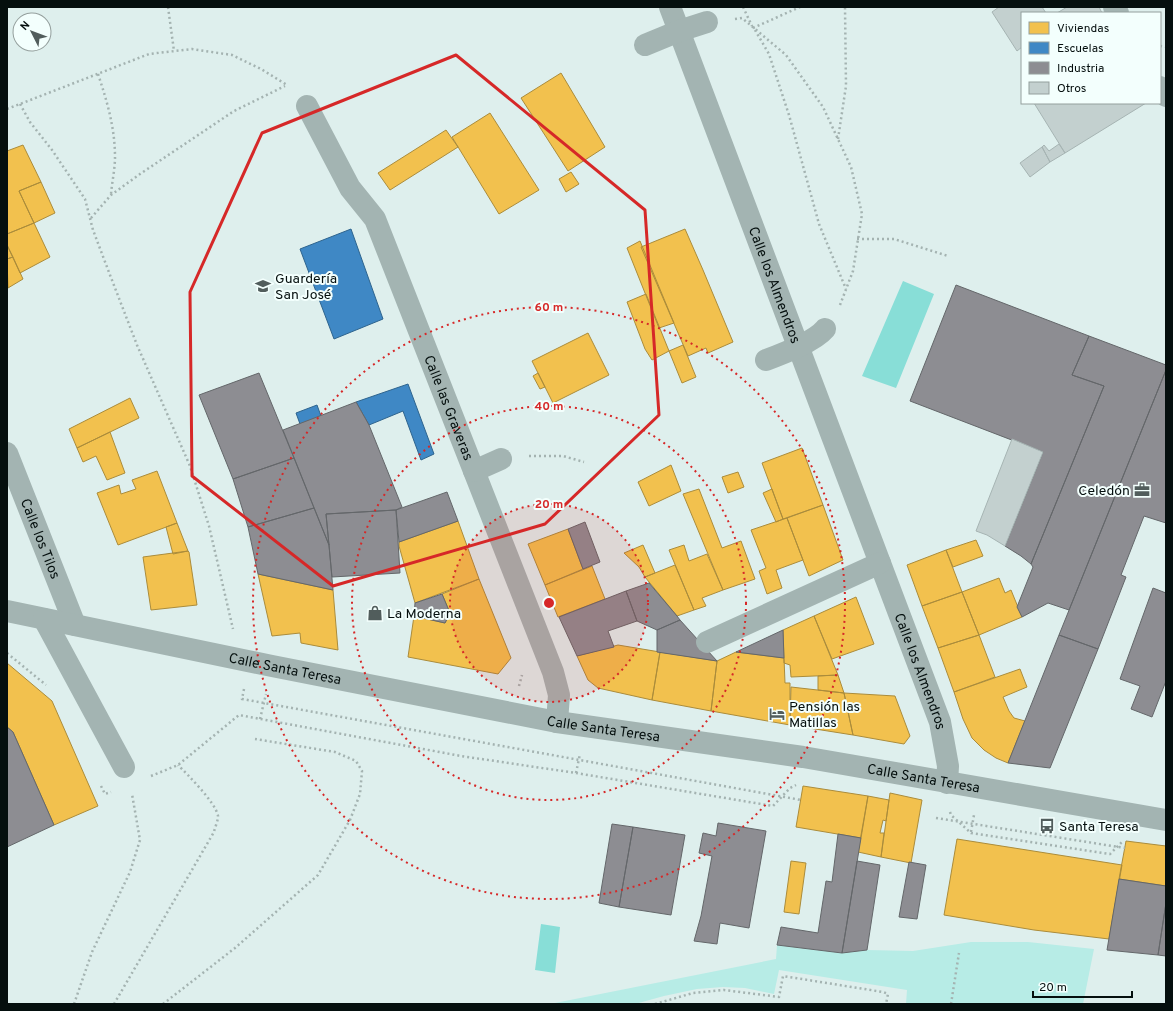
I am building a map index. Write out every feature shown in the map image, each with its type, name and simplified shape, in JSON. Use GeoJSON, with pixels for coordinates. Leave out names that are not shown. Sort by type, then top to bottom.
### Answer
{"type":"FeatureCollection","features":[{"type":"Feature","properties":{"kind":"street","name":"Calle los Almendros"},"geometry":{"type":"LineString","coordinates":[[670,7],[940,722],[948,766],[947,783]]}},
{"type":"Feature","properties":{"kind":"street"},"geometry":{"type":"LineString","coordinates":[[645,45],[679,31],[708,22]]}},
{"type":"Feature","properties":{"kind":"street","name":"Calle las Graveras"},"geometry":{"type":"LineString","coordinates":[[307,106],[350,188],[374,219],[553,672],[559,695],[557,722]]}},
{"type":"Feature","properties":{"kind":"street"},"geometry":{"type":"LineString","coordinates":[[766,360],[798,346],[822,333],[825,329]]}},
{"type":"Feature","properties":{"kind":"street","name":"Calle los Tilos"},"geometry":{"type":"LineString","coordinates":[[7,453],[76,624]]}},
{"type":"Feature","properties":{"kind":"street"},"geometry":{"type":"LineString","coordinates":[[474,471],[501,459]]}},
{"type":"Feature","properties":{"kind":"street"},"geometry":{"type":"LineString","coordinates":[[707,642],[880,563]]}},
{"type":"Feature","properties":{"kind":"street","name":"Calle Santa Teresa"},"geometry":{"type":"LineString","coordinates":[[7,611],[557,722],[803,757],[1166,820]]}},
{"type":"Feature","properties":{"kind":"street"},"geometry":{"type":"LineString","coordinates":[[44,619],[127,776]]}},
{"type":"Feature","properties":{"kind":"path"},"geometry":{"type":"LineString","coordinates":[[168,7],[174,51]]}},
{"type":"Feature","properties":{"kind":"path"},"geometry":{"type":"LineString","coordinates":[[743,7],[768,54],[789,115],[819,224],[846,289]]}},
{"type":"Feature","properties":{"kind":"path"},"geometry":{"type":"LineString","coordinates":[[753,28],[800,7]]}},
{"type":"Feature","properties":{"kind":"path"},"geometry":{"type":"LineString","coordinates":[[838,139],[846,86],[845,7]]}},
{"type":"Feature","properties":{"kind":"path"},"geometry":{"type":"LineString","coordinates":[[708,22],[742,18],[786,55],[823,107],[851,167],[862,214],[853,271],[836,317],[825,329]]}},
{"type":"Feature","properties":{"kind":"path"},"geometry":{"type":"LineString","coordinates":[[7,109],[149,54],[192,49],[232,55],[261,69],[287,85],[307,106]]}},
{"type":"Feature","properties":{"kind":"path"},"geometry":{"type":"LineString","coordinates":[[98,74],[112,120],[115,156],[111,195]]}},
{"type":"Feature","properties":{"kind":"path"},"geometry":{"type":"LineString","coordinates":[[90,219],[111,195],[140,174],[234,111],[287,85]]}},
{"type":"Feature","properties":{"kind":"path"},"geometry":{"type":"LineString","coordinates":[[20,104],[30,122],[52,150],[85,199],[90,219],[110,275],[138,345],[190,466],[209,526],[234,630]]}},
{"type":"Feature","properties":{"kind":"path"},"geometry":{"type":"LineString","coordinates":[[857,240],[894,238],[948,256]]}},
{"type":"Feature","properties":{"kind":"path"},"geometry":{"type":"LineString","coordinates":[[501,459],[530,456],[563,456],[584,462]]}},
{"type":"Feature","properties":{"kind":"path"},"geometry":{"type":"LineString","coordinates":[[250,661],[242,699],[801,800]]}},
{"type":"Feature","properties":{"kind":"path"},"geometry":{"type":"LineString","coordinates":[[105,794],[127,776],[178,765],[239,715],[461,756],[576,773],[773,806],[790,788],[797,785]]}},
{"type":"Feature","properties":{"kind":"path"},"geometry":{"type":"LineString","coordinates":[[163,1004],[235,948],[318,875],[350,820],[360,794],[362,771],[356,761],[335,752],[254,740]]}},
{"type":"Feature","properties":{"kind":"path"},"geometry":{"type":"LineString","coordinates":[[114,1004],[214,832],[218,816],[213,806],[199,787],[178,765]]}},
{"type":"Feature","properties":{"kind":"path"},"geometry":{"type":"LineString","coordinates":[[74,1004],[92,952],[130,872],[140,840],[127,776]]}},
{"type":"Feature","properties":{"kind":"path"},"geometry":{"type":"LineString","coordinates":[[949,811],[958,822],[971,833],[1110,854],[1126,838]]}},
{"type":"Feature","properties":{"kind":"path"},"geometry":{"type":"LineString","coordinates":[[936,818],[1125,848]]}},
{"type":"Feature","properties":{"kind":"path"},"geometry":{"type":"LineString","coordinates":[[951,1004],[959,953]]}},
{"type":"Feature","properties":{"kind":"path"},"geometry":{"type":"LineString","coordinates":[[655,1004],[693,993],[724,990],[778,997],[783,976],[883,992],[888,994],[886,1004]]}},
{"type":"Feature","properties":{"kind":"highlighted area"},"geometry":{"type":"Polygon","coordinates":[[[456,55],[645,210],[659,415],[545,524],[333,586],[192,476],[190,292],[262,133],[456,55]]]}},
{"type":"Feature","properties":{"kind":"shaded area"},"geometry":{"type":"Polygon","coordinates":[[[903,281],[934,294],[896,388],[862,376],[903,281]]]}},
{"type":"Feature","properties":{"kind":"shaded area"},"geometry":{"type":"Polygon","coordinates":[[[541,924],[560,927],[555,973],[535,970],[541,924]]]}},
{"type":"Feature","properties":{"kind":"shaded area"},"geometry":{"type":"Polygon","coordinates":[[[971,942],[1028,942],[1094,949],[1083,1004],[906,1004],[907,990],[779,970],[774,994],[745,988],[723,987],[697,989],[635,1004],[550,1004],[776,959],[777,945],[842,953],[867,950],[913,951],[971,942]]]}},
{"type":"Feature","properties":{"kind":"building: Viviendas"},"geometry":{"type":"Polygon","coordinates":[[[561,73],[605,147],[568,171],[521,98],[561,73]]]}},
{"type":"Feature","properties":{"kind":"building: Viviendas"},"geometry":{"type":"Polygon","coordinates":[[[490,113],[539,190],[499,214],[452,137],[490,113]]]}},
{"type":"Feature","properties":{"kind":"building: Viviendas"},"geometry":{"type":"Polygon","coordinates":[[[446,130],[458,147],[390,190],[378,173],[446,130]]]}},
{"type":"Feature","properties":{"kind":"building: Viviendas"},"geometry":{"type":"Polygon","coordinates":[[[23,145],[41,182],[19,191],[34,223],[7,234],[7,151],[23,145]]]}},
{"type":"Feature","properties":{"kind":"building: Viviendas"},"geometry":{"type":"Polygon","coordinates":[[[571,172],[579,184],[566,192],[559,179],[571,172]]]}},
{"type":"Feature","properties":{"kind":"building: Viviendas"},"geometry":{"type":"Polygon","coordinates":[[[41,182],[55,213],[34,223],[19,191],[41,182]]]}},
{"type":"Feature","properties":{"kind":"building: Viviendas"},"geometry":{"type":"Polygon","coordinates":[[[34,223],[50,257],[20,273],[7,245],[7,234],[34,223]]]}},
{"type":"Feature","properties":{"kind":"building: Viviendas"},"geometry":{"type":"Polygon","coordinates":[[[685,229],[733,342],[708,353],[706,348],[688,356],[641,247],[685,229]]]}},
{"type":"Feature","properties":{"kind":"building: Viviendas"},"geometry":{"type":"Polygon","coordinates":[[[640,241],[674,323],[659,328],[627,248],[640,241]]]}},
{"type":"Feature","properties":{"kind":"building: Viviendas"},"geometry":{"type":"Polygon","coordinates":[[[7,245],[13,257],[7,259],[7,245]]]}},
{"type":"Feature","properties":{"kind":"building: Viviendas"},"geometry":{"type":"Polygon","coordinates":[[[13,257],[23,279],[8,288],[7,259],[13,257]]]}},
{"type":"Feature","properties":{"kind":"building: Viviendas"},"geometry":{"type":"Polygon","coordinates":[[[646,294],[669,351],[652,360],[645,349],[627,302],[646,294]]]}},
{"type":"Feature","properties":{"kind":"building: Viviendas"},"geometry":{"type":"Polygon","coordinates":[[[588,333],[609,375],[553,403],[532,361],[588,333]]]}},
{"type":"Feature","properties":{"kind":"building: Viviendas"},"geometry":{"type":"Polygon","coordinates":[[[683,345],[696,377],[682,383],[669,351],[683,345]]]}},
{"type":"Feature","properties":{"kind":"building: Viviendas"},"geometry":{"type":"Polygon","coordinates":[[[538,373],[545,387],[540,389],[533,376],[538,373]]]}},
{"type":"Feature","properties":{"kind":"building: Viviendas"},"geometry":{"type":"Polygon","coordinates":[[[130,398],[139,418],[77,448],[69,429],[130,398]]]}},
{"type":"Feature","properties":{"kind":"building: Viviendas"},"geometry":{"type":"Polygon","coordinates":[[[110,432],[125,473],[107,480],[96,456],[83,462],[77,448],[110,432]]]}},
{"type":"Feature","properties":{"kind":"building: Viviendas"},"geometry":{"type":"Polygon","coordinates":[[[802,448],[823,505],[783,519],[762,463],[802,448]]]}},
{"type":"Feature","properties":{"kind":"building: Viviendas"},"geometry":{"type":"Polygon","coordinates":[[[671,465],[681,491],[649,506],[638,482],[671,465]]]}},
{"type":"Feature","properties":{"kind":"building: Viviendas"},"geometry":{"type":"Polygon","coordinates":[[[157,471],[177,523],[118,545],[97,493],[119,485],[121,494],[136,489],[132,480],[157,471]]]}},
{"type":"Feature","properties":{"kind":"building: Viviendas"},"geometry":{"type":"Polygon","coordinates":[[[738,472],[744,487],[728,493],[722,477],[738,472]]]}},
{"type":"Feature","properties":{"kind":"building: Viviendas"},"geometry":{"type":"Polygon","coordinates":[[[699,489],[722,548],[741,541],[755,579],[723,590],[683,494],[699,489]]]}},
{"type":"Feature","properties":{"kind":"building: Viviendas"},"geometry":{"type":"Polygon","coordinates":[[[772,489],[783,519],[776,522],[763,493],[772,489]]]}},
{"type":"Feature","properties":{"kind":"building: Viviendas"},"geometry":{"type":"Polygon","coordinates":[[[823,505],[843,560],[809,576],[787,518],[823,505]]]}},
{"type":"Feature","properties":{"kind":"building: Viviendas"},"geometry":{"type":"Polygon","coordinates":[[[787,518],[803,560],[776,570],[782,588],[767,594],[759,571],[766,568],[751,530],[787,518]]]}},
{"type":"Feature","properties":{"kind":"building: Viviendas"},"geometry":{"type":"Polygon","coordinates":[[[458,521],[479,579],[415,603],[399,542],[458,521]]]}},
{"type":"Feature","properties":{"kind":"building: Viviendas"},"geometry":{"type":"Polygon","coordinates":[[[177,523],[188,551],[173,554],[166,527],[177,523]]]}},
{"type":"Feature","properties":{"kind":"building: Viviendas"},"geometry":{"type":"Polygon","coordinates":[[[568,529],[583,569],[545,585],[528,544],[568,529]]]}},
{"type":"Feature","properties":{"kind":"building: Viviendas"},"geometry":{"type":"Polygon","coordinates":[[[976,540],[983,556],[953,567],[946,550],[976,540]]]}},
{"type":"Feature","properties":{"kind":"building: Viviendas"},"geometry":{"type":"Polygon","coordinates":[[[643,545],[655,573],[645,577],[639,567],[624,553],[643,545]]]}},
{"type":"Feature","properties":{"kind":"building: Viviendas"},"geometry":{"type":"Polygon","coordinates":[[[684,545],[689,561],[707,554],[723,590],[702,598],[706,606],[694,610],[669,550],[684,545]]]}},
{"type":"Feature","properties":{"kind":"building: Viviendas"},"geometry":{"type":"Polygon","coordinates":[[[946,550],[962,592],[922,606],[907,565],[946,550]]]}},
{"type":"Feature","properties":{"kind":"building: Viviendas"},"geometry":{"type":"Polygon","coordinates":[[[188,551],[197,605],[151,610],[143,557],[188,551]]]}},
{"type":"Feature","properties":{"kind":"building: Viviendas"},"geometry":{"type":"Polygon","coordinates":[[[675,565],[694,610],[677,616],[645,577],[675,565]]]}},
{"type":"Feature","properties":{"kind":"building: Viviendas"},"geometry":{"type":"Polygon","coordinates":[[[592,566],[605,599],[558,617],[545,585],[592,566]]]}},
{"type":"Feature","properties":{"kind":"building: Viviendas"},"geometry":{"type":"Polygon","coordinates":[[[258,574],[333,590],[338,650],[301,643],[300,633],[272,636],[258,574]]]}},
{"type":"Feature","properties":{"kind":"building: Viviendas"},"geometry":{"type":"Polygon","coordinates":[[[999,578],[1005,593],[1011,590],[1022,617],[979,635],[962,592],[999,578]]]}},
{"type":"Feature","properties":{"kind":"building: Viviendas"},"geometry":{"type":"Polygon","coordinates":[[[479,579],[511,658],[498,674],[408,657],[414,616],[445,623],[450,613],[442,594],[479,579]]]}},
{"type":"Feature","properties":{"kind":"building: Viviendas"},"geometry":{"type":"Polygon","coordinates":[[[962,592],[979,635],[938,648],[922,606],[962,592]]]}},
{"type":"Feature","properties":{"kind":"building: Viviendas"},"geometry":{"type":"Polygon","coordinates":[[[856,597],[874,644],[832,659],[814,616],[856,597]]]}},
{"type":"Feature","properties":{"kind":"building: Viviendas"},"geometry":{"type":"Polygon","coordinates":[[[814,616],[838,675],[791,677],[790,665],[784,663],[783,630],[814,616]]]}},
{"type":"Feature","properties":{"kind":"building: Viviendas"},"geometry":{"type":"Polygon","coordinates":[[[979,635],[995,677],[954,692],[938,648],[979,635]]]}},
{"type":"Feature","properties":{"kind":"building: Viviendas"},"geometry":{"type":"Polygon","coordinates":[[[618,645],[660,652],[652,700],[598,688],[588,680],[577,656],[618,645]]]}},
{"type":"Feature","properties":{"kind":"building: Viviendas"},"geometry":{"type":"Polygon","coordinates":[[[660,652],[717,661],[711,711],[652,700],[660,652]]]}},
{"type":"Feature","properties":{"kind":"building: Viviendas"},"geometry":{"type":"Polygon","coordinates":[[[736,652],[784,658],[785,683],[790,683],[790,725],[711,711],[717,661],[736,652]]]}},
{"type":"Feature","properties":{"kind":"building: Viviendas"},"geometry":{"type":"Polygon","coordinates":[[[7,663],[52,701],[98,806],[54,825],[13,732],[7,727],[7,663]]]}},
{"type":"Feature","properties":{"kind":"building: Viviendas"},"geometry":{"type":"Polygon","coordinates":[[[1020,669],[1027,687],[1003,697],[1014,718],[1025,721],[1008,763],[996,758],[984,750],[972,738],[963,719],[954,692],[1020,669]]]}},
{"type":"Feature","properties":{"kind":"building: Viviendas"},"geometry":{"type":"Polygon","coordinates":[[[838,675],[844,693],[818,690],[818,676],[838,675]]]}},
{"type":"Feature","properties":{"kind":"building: Viviendas"},"geometry":{"type":"Polygon","coordinates":[[[791,687],[844,693],[853,735],[790,725],[791,687]]]}},
{"type":"Feature","properties":{"kind":"building: Viviendas"},"geometry":{"type":"Polygon","coordinates":[[[844,693],[895,696],[910,736],[904,744],[853,735],[844,693]]]}},
{"type":"Feature","properties":{"kind":"building: Viviendas"},"geometry":{"type":"Polygon","coordinates":[[[803,786],[868,796],[861,838],[796,827],[803,786]]]}},
{"type":"Feature","properties":{"kind":"building: Viviendas"},"geometry":{"type":"Polygon","coordinates":[[[890,793],[922,800],[911,863],[881,857],[890,793]]]}},
{"type":"Feature","properties":{"kind":"building: Viviendas"},"geometry":{"type":"Polygon","coordinates":[[[868,796],[889,800],[886,821],[883,820],[880,833],[884,833],[881,857],[858,852],[868,796]]]}},
{"type":"Feature","properties":{"kind":"building: Viviendas"},"geometry":{"type":"Polygon","coordinates":[[[957,839],[1122,865],[1109,939],[1034,930],[944,915],[957,839]]]}},
{"type":"Feature","properties":{"kind":"building: Viviendas"},"geometry":{"type":"Polygon","coordinates":[[[1126,841],[1166,846],[1166,886],[1119,879],[1126,841]]]}},
{"type":"Feature","properties":{"kind":"building: Viviendas"},"geometry":{"type":"Polygon","coordinates":[[[791,861],[806,863],[799,914],[784,912],[791,861]]]}},
{"type":"Feature","properties":{"kind":"building: Escuelas"},"geometry":{"type":"Polygon","coordinates":[[[351,229],[383,319],[334,339],[300,249],[351,229]]]}},
{"type":"Feature","properties":{"kind":"building: Escuelas"},"geometry":{"type":"Polygon","coordinates":[[[408,384],[434,454],[421,460],[403,411],[369,425],[356,402],[408,384]]]}},
{"type":"Feature","properties":{"kind":"building: Escuelas"},"geometry":{"type":"Polygon","coordinates":[[[317,405],[321,416],[300,424],[296,413],[317,405]]]}},
{"type":"Feature","properties":{"kind":"building: Industria"},"geometry":{"type":"Polygon","coordinates":[[[956,285],[1089,336],[1072,375],[1104,386],[1031,564],[1005,546],[1043,452],[910,401],[956,285]]]}},
{"type":"Feature","properties":{"kind":"building: Industria"},"geometry":{"type":"Polygon","coordinates":[[[1089,336],[1166,365],[1166,370],[1069,610],[1048,603],[1022,617],[1017,607],[1033,567],[1031,564],[1104,386],[1072,375],[1089,336]]]}},
{"type":"Feature","properties":{"kind":"building: Industria"},"geometry":{"type":"Polygon","coordinates":[[[1166,370],[1166,523],[1144,516],[1121,575],[1126,577],[1098,649],[1059,635],[1166,370]]]}},
{"type":"Feature","properties":{"kind":"building: Industria"},"geometry":{"type":"Polygon","coordinates":[[[259,373],[294,458],[233,479],[199,395],[259,373]]]}},
{"type":"Feature","properties":{"kind":"building: Industria"},"geometry":{"type":"Polygon","coordinates":[[[356,402],[369,425],[402,507],[396,510],[326,514],[329,545],[283,430],[356,402]]]}},
{"type":"Feature","properties":{"kind":"building: Industria"},"geometry":{"type":"Polygon","coordinates":[[[294,458],[314,508],[248,527],[233,479],[294,458]]]}},
{"type":"Feature","properties":{"kind":"building: Industria"},"geometry":{"type":"Polygon","coordinates":[[[447,492],[458,521],[399,542],[396,510],[447,492]]]}},
{"type":"Feature","properties":{"kind":"building: Industria"},"geometry":{"type":"Polygon","coordinates":[[[314,508],[329,545],[333,590],[258,574],[248,527],[314,508]]]}},
{"type":"Feature","properties":{"kind":"building: Industria"},"geometry":{"type":"Polygon","coordinates":[[[396,510],[400,573],[332,577],[326,514],[396,510]]]}},
{"type":"Feature","properties":{"kind":"building: Industria"},"geometry":{"type":"Polygon","coordinates":[[[585,522],[600,562],[583,569],[568,529],[585,522]]]}},
{"type":"Feature","properties":{"kind":"building: Industria"},"geometry":{"type":"Polygon","coordinates":[[[649,583],[680,620],[657,630],[637,621],[626,591],[649,583]]]}},
{"type":"Feature","properties":{"kind":"building: Industria"},"geometry":{"type":"Polygon","coordinates":[[[1153,588],[1166,593],[1166,681],[1152,717],[1131,709],[1140,686],[1120,679],[1153,588]]]}},
{"type":"Feature","properties":{"kind":"building: Industria"},"geometry":{"type":"Polygon","coordinates":[[[626,591],[637,621],[608,631],[614,647],[577,656],[559,617],[626,591]]]}},
{"type":"Feature","properties":{"kind":"building: Industria"},"geometry":{"type":"Polygon","coordinates":[[[442,594],[450,613],[445,623],[414,616],[415,603],[442,594]]]}},
{"type":"Feature","properties":{"kind":"building: Industria"},"geometry":{"type":"Polygon","coordinates":[[[680,620],[717,661],[657,652],[657,630],[680,620]]]}},
{"type":"Feature","properties":{"kind":"building: Industria"},"geometry":{"type":"Polygon","coordinates":[[[783,630],[784,658],[736,652],[783,630]]]}},
{"type":"Feature","properties":{"kind":"building: Industria"},"geometry":{"type":"Polygon","coordinates":[[[1059,635],[1098,649],[1050,768],[1008,763],[1059,635]]]}},
{"type":"Feature","properties":{"kind":"building: Industria"},"geometry":{"type":"Polygon","coordinates":[[[7,727],[13,732],[54,825],[7,847],[7,727]]]}},
{"type":"Feature","properties":{"kind":"building: Industria"},"geometry":{"type":"Polygon","coordinates":[[[718,823],[766,831],[749,928],[720,923],[717,944],[694,941],[701,916],[712,856],[699,853],[703,833],[716,836],[718,823]]]}},
{"type":"Feature","properties":{"kind":"building: Industria"},"geometry":{"type":"Polygon","coordinates":[[[612,824],[633,827],[619,907],[599,903],[612,824]]]}},
{"type":"Feature","properties":{"kind":"building: Industria"},"geometry":{"type":"Polygon","coordinates":[[[633,827],[685,835],[671,915],[619,907],[633,827]]]}},
{"type":"Feature","properties":{"kind":"building: Industria"},"geometry":{"type":"Polygon","coordinates":[[[838,834],[861,838],[842,953],[777,945],[781,927],[818,933],[826,881],[832,882],[838,834]]]}},
{"type":"Feature","properties":{"kind":"building: Industria"},"geometry":{"type":"Polygon","coordinates":[[[857,861],[880,865],[867,950],[842,953],[857,861]]]}},
{"type":"Feature","properties":{"kind":"building: Industria"},"geometry":{"type":"Polygon","coordinates":[[[909,862],[926,865],[917,919],[899,917],[909,862]]]}},
{"type":"Feature","properties":{"kind":"building: Industria"},"geometry":{"type":"Polygon","coordinates":[[[1119,879],[1166,886],[1166,903],[1158,955],[1107,950],[1119,879]]]}},
{"type":"Feature","properties":{"kind":"building: Industria"},"geometry":{"type":"Polygon","coordinates":[[[1166,903],[1166,956],[1158,955],[1166,903]]]}},
{"type":"Feature","properties":{"kind":"building: Otros"},"geometry":{"type":"Polygon","coordinates":[[[999,7],[1042,7],[1045,12],[1021,12],[1021,48],[1017,51],[992,12],[999,7]]]}},
{"type":"Feature","properties":{"kind":"building: Otros"},"geometry":{"type":"Polygon","coordinates":[[[1067,7],[1099,7],[1102,12],[1059,12],[1067,7]]]}},
{"type":"Feature","properties":{"kind":"building: Otros"},"geometry":{"type":"Polygon","coordinates":[[[1035,104],[1144,104],[1065,153],[1035,104]]]}},
{"type":"Feature","properties":{"kind":"building: Otros"},"geometry":{"type":"Polygon","coordinates":[[[1059,144],[1065,153],[1050,162],[1042,147],[1044,145],[1049,151],[1059,144]]]}},
{"type":"Feature","properties":{"kind":"building: Otros"},"geometry":{"type":"Polygon","coordinates":[[[1042,147],[1050,162],[1030,177],[1020,163],[1042,147]]]}},
{"type":"Feature","properties":{"kind":"building: Otros"},"geometry":{"type":"Polygon","coordinates":[[[1012,439],[1043,452],[1005,546],[987,535],[976,531],[1012,439]]]}},
{"type":"Feature","properties":{"kind":"place","name":"Guardería San José"},"geometry":{"type":"Point","coordinates":[263,286]}},
{"type":"Feature","properties":{"kind":"place","name":"Celedón"},"geometry":{"type":"Point","coordinates":[1142,490]}},
{"type":"Feature","properties":{"kind":"place","name":"La Moderna"},"geometry":{"type":"Point","coordinates":[375,613]}},
{"type":"Feature","properties":{"kind":"place","name":"Pensión las Matillas"},"geometry":{"type":"Point","coordinates":[777,714]}},
{"type":"Feature","properties":{"kind":"place","name":"Santa Teresa"},"geometry":{"type":"Point","coordinates":[1047,826]}}]}
